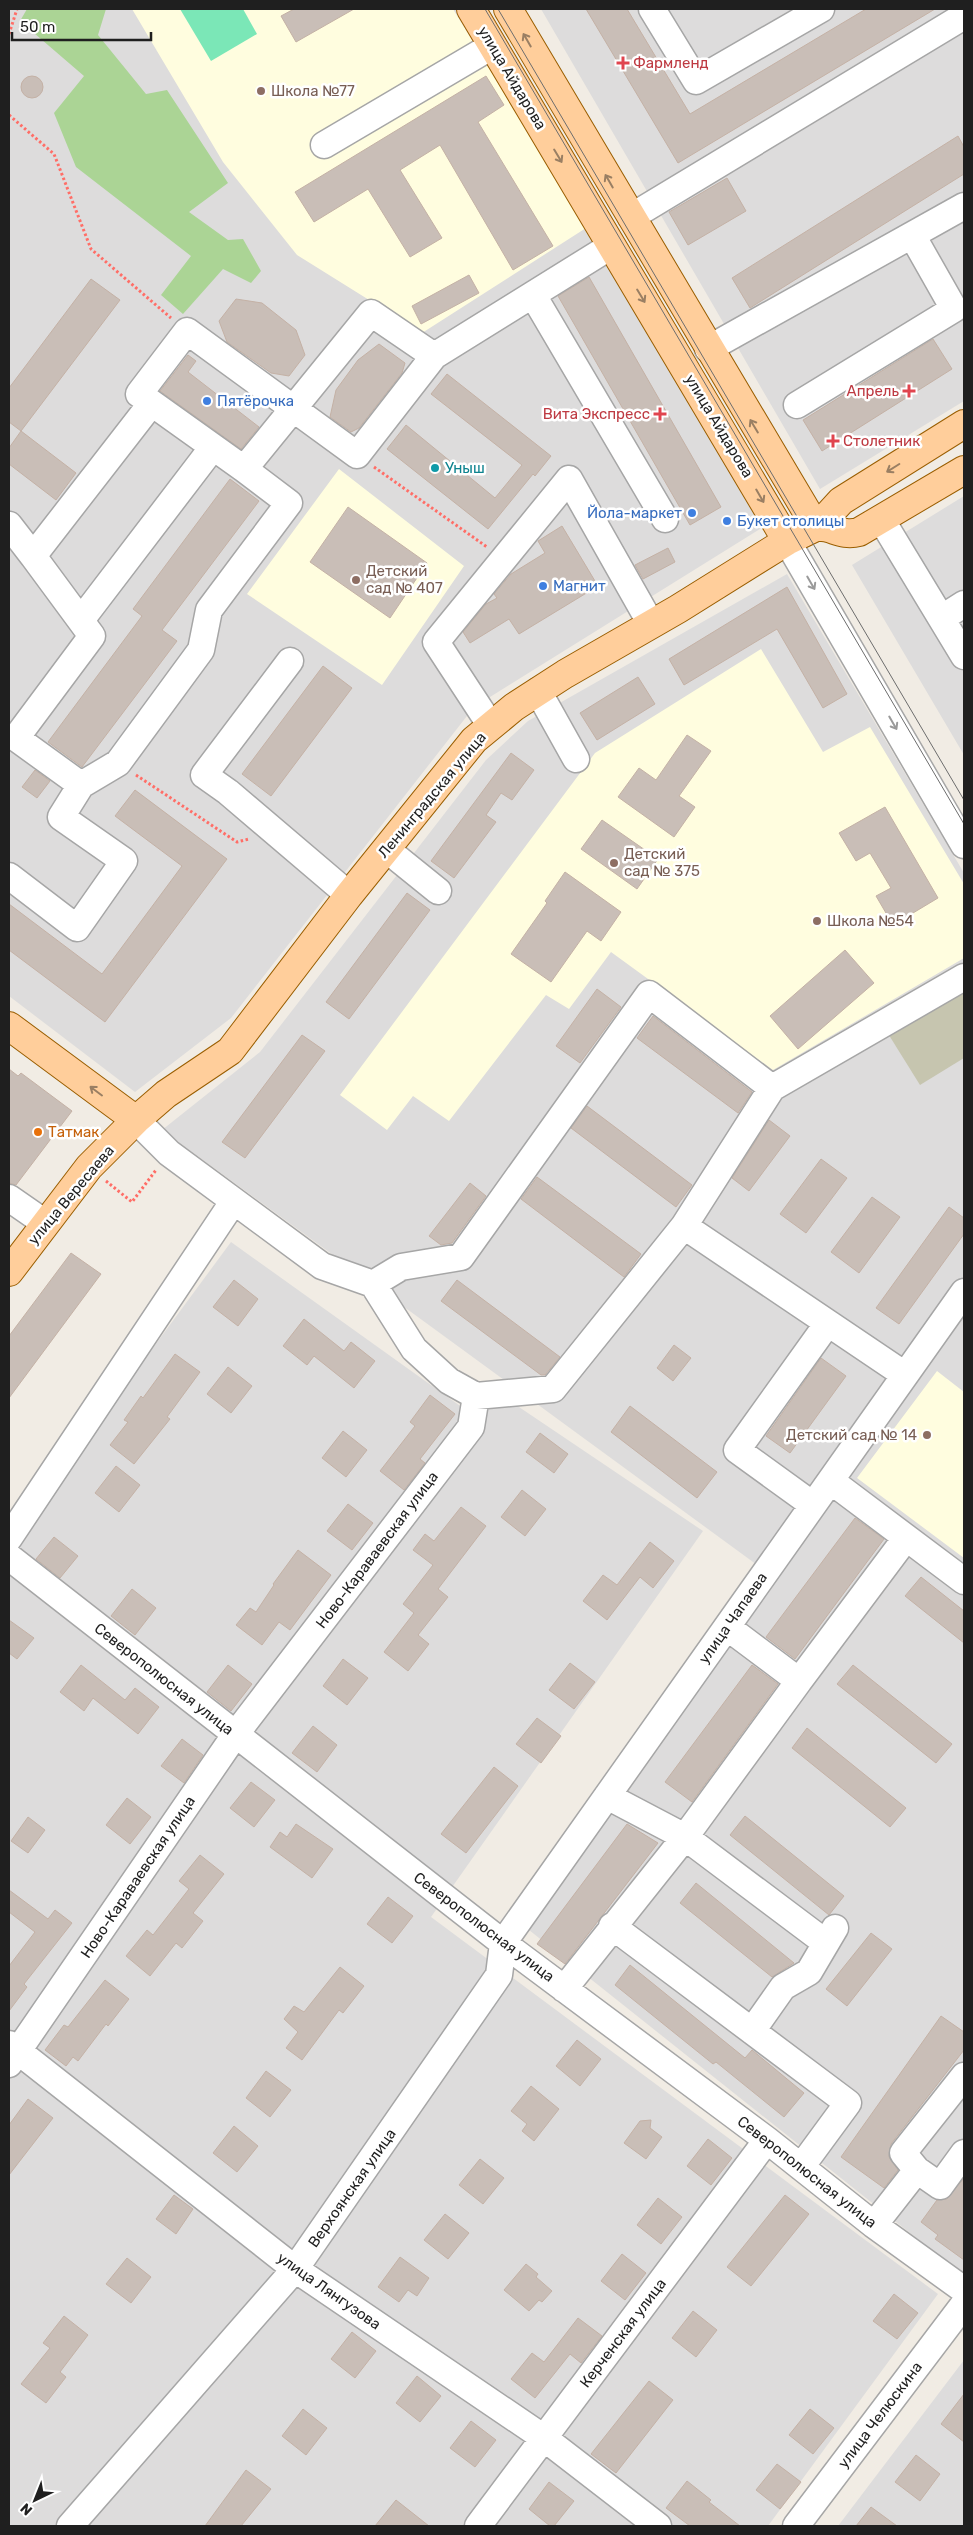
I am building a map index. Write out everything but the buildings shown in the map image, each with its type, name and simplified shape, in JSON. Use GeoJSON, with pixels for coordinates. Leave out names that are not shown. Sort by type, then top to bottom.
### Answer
{"type":"FeatureCollection","features":[{"type":"Feature","properties":{"kind":"main road","name":"улица Айдарова"},"geometry":{"type":"LineString","coordinates":[[471,9],[787,541]]}},
{"type":"Feature","properties":{"kind":"main road","name":"улица Айдарова"},"geometry":{"type":"LineString","coordinates":[[508,9],[708,349],[816,527]]}},
{"type":"Feature","properties":{"kind":"main road","name":"Ленинградская улица"},"geometry":{"type":"LineString","coordinates":[[136,1120],[166,1094],[230,1051],[349,895],[474,740],[538,692],[787,541],[824,522],[834,507],[841,501],[964,424]]}},
{"type":"Feature","properties":{"kind":"main road"},"geometry":{"type":"LineString","coordinates":[[816,527],[825,527],[840,533],[852,534],[964,470]]}},
{"type":"Feature","properties":{"kind":"main road"},"geometry":{"type":"LineString","coordinates":[[11,1032],[136,1120]]}},
{"type":"Feature","properties":{"kind":"main road","name":"улица Вересаева"},"geometry":{"type":"LineString","coordinates":[[9,1272],[89,1167],[136,1120]]}},
{"type":"Feature","properties":{"kind":"street"},"geometry":{"type":"LineString","coordinates":[[652,9],[696,81],[821,9]]}},
{"type":"Feature","properties":{"kind":"street"},"geometry":{"type":"LineString","coordinates":[[631,218],[964,16]]}},
{"type":"Feature","properties":{"kind":"street"},"geometry":{"type":"LineString","coordinates":[[324,145],[492,46]]}},
{"type":"Feature","properties":{"kind":"street"},"geometry":{"type":"LineString","coordinates":[[708,349],[964,206]]}},
{"type":"Feature","properties":{"kind":"street"},"geometry":{"type":"LineString","coordinates":[[797,406],[961,312],[912,235]]}},
{"type":"Feature","properties":{"kind":"street"},"geometry":{"type":"LineString","coordinates":[[9,876],[78,928],[124,861],[61,817],[81,786],[118,763],[201,650],[209,610],[289,503],[139,394],[187,331],[357,455],[434,356],[611,246]]}},
{"type":"Feature","properties":{"kind":"street"},"geometry":{"type":"LineString","coordinates":[[533,295],[665,519]]}},
{"type":"Feature","properties":{"kind":"street"},"geometry":{"type":"LineString","coordinates":[[244,469],[371,313],[434,356]]}},
{"type":"Feature","properties":{"kind":"street"},"geometry":{"type":"LineString","coordinates":[[34,556],[151,404]]}},
{"type":"Feature","properties":{"kind":"street"},"geometry":{"type":"LineString","coordinates":[[81,620],[213,447]]}},
{"type":"Feature","properties":{"kind":"street"},"geometry":{"type":"LineString","coordinates":[[492,726],[436,642],[569,480],[651,624]]}},
{"type":"Feature","properties":{"kind":"street"},"geometry":{"type":"LineString","coordinates":[[881,519],[964,656]]}},
{"type":"Feature","properties":{"kind":"street"},"geometry":{"type":"LineString","coordinates":[[9,525],[92,636],[16,738],[81,786]]}},
{"type":"Feature","properties":{"kind":"street","name":"улица Айдарова"},"geometry":{"type":"LineString","coordinates":[[787,541],[964,845]]}},
{"type":"Feature","properties":{"kind":"street"},"geometry":{"type":"LineString","coordinates":[[942,618],[964,604]]}},
{"type":"Feature","properties":{"kind":"street"},"geometry":{"type":"LineString","coordinates":[[290,661],[204,775],[228,792],[349,895]]}},
{"type":"Feature","properties":{"kind":"street"},"geometry":{"type":"LineString","coordinates":[[538,692],[576,758]]}},
{"type":"Feature","properties":{"kind":"street"},"geometry":{"type":"LineString","coordinates":[[386,849],[438,892]]}},
{"type":"Feature","properties":{"kind":"street"},"geometry":{"type":"LineString","coordinates":[[136,1120],[169,1153],[322,1266],[373,1284],[414,1349],[450,1381],[476,1396],[553,1389],[684,1226],[772,1088],[964,977]]}},
{"type":"Feature","properties":{"kind":"street"},"geometry":{"type":"LineString","coordinates":[[373,1284],[401,1267],[460,1256],[649,994],[772,1088]]}},
{"type":"Feature","properties":{"kind":"street"},"geometry":{"type":"LineString","coordinates":[[9,1198],[17,1206],[45,1223]]}},
{"type":"Feature","properties":{"kind":"street"},"geometry":{"type":"LineString","coordinates":[[9,1538],[233,1202]]}},
{"type":"Feature","properties":{"kind":"street"},"geometry":{"type":"LineString","coordinates":[[684,1226],[905,1375]]}},
{"type":"Feature","properties":{"kind":"street","name":"улица Чапаева"},"geometry":{"type":"LineString","coordinates":[[502,1943],[964,1293]]}},
{"type":"Feature","properties":{"kind":"street"},"geometry":{"type":"LineString","coordinates":[[813,1506],[737,1450],[828,1323]]}},
{"type":"Feature","properties":{"kind":"street","name":"Ново-Караваевская улица"},"geometry":{"type":"LineString","coordinates":[[12,2053],[235,1735],[471,1427],[476,1396]]}},
{"type":"Feature","properties":{"kind":"street"},"geometry":{"type":"LineString","coordinates":[[830,1480],[964,1581]]}},
{"type":"Feature","properties":{"kind":"street"},"geometry":{"type":"LineString","coordinates":[[564,1989],[612,1926],[685,1837],[906,1538]]}},
{"type":"Feature","properties":{"kind":"street","name":"Северополюсная улица"},"geometry":{"type":"LineString","coordinates":[[9,1557],[502,1943],[767,2140],[874,2225],[964,2290]]}},
{"type":"Feature","properties":{"kind":"street"},"geometry":{"type":"LineString","coordinates":[[727,1627],[799,1682]]}},
{"type":"Feature","properties":{"kind":"street"},"geometry":{"type":"LineString","coordinates":[[607,1796],[685,1837],[831,1935],[809,1972],[783,1987],[752,2031]]}},
{"type":"Feature","properties":{"kind":"street"},"geometry":{"type":"LineString","coordinates":[[612,1926],[848,2103],[801,2167]]}},
{"type":"Feature","properties":{"kind":"street","name":"Верхоянская улица"},"geometry":{"type":"LineString","coordinates":[[70,2526],[295,2269],[499,1975],[502,1943]]}},
{"type":"Feature","properties":{"kind":"street","name":"улица Лянгузова"},"geometry":{"type":"LineString","coordinates":[[12,2053],[295,2269],[544,2438],[658,2526]]}},
{"type":"Feature","properties":{"kind":"street"},"geometry":{"type":"LineString","coordinates":[[964,2076],[904,2153],[917,2170],[940,2186],[964,2153]]}},
{"type":"Feature","properties":{"kind":"street","name":"Керченская улица"},"geometry":{"type":"LineString","coordinates":[[478,2526],[767,2140]]}},
{"type":"Feature","properties":{"kind":"street"},"geometry":{"type":"LineString","coordinates":[[874,2225],[917,2170]]}},
{"type":"Feature","properties":{"kind":"street","name":"улица Челюскина"},"geometry":{"type":"LineString","coordinates":[[796,2526],[964,2304]]}},
{"type":"Feature","properties":{"kind":"path"},"geometry":{"type":"LineString","coordinates":[[9,34],[17,9]]}},
{"type":"Feature","properties":{"kind":"path"},"geometry":{"type":"LineString","coordinates":[[9,115],[54,154],[91,248],[187,331]]}},
{"type":"Feature","properties":{"kind":"path"},"geometry":{"type":"LineString","coordinates":[[357,455],[504,559]]}},
{"type":"Feature","properties":{"kind":"path"},"geometry":{"type":"LineString","coordinates":[[118,763],[237,842],[274,833]]}},
{"type":"Feature","properties":{"kind":"path"},"geometry":{"type":"LineString","coordinates":[[106,1181],[132,1202],[161,1163]]}},
{"type":"Feature","properties":{"kind":"shaded area"},"geometry":{"type":"Polygon","coordinates":[[[9,9],[458,9],[765,526],[474,707],[231,1018],[135,1092],[9,996],[9,9]]]}},
{"type":"Feature","properties":{"kind":"shaded area"},"geometry":{"type":"Polygon","coordinates":[[[132,9],[453,9],[586,228],[422,333],[297,255],[223,162],[132,9]]]}},
{"type":"Feature","properties":{"kind":"shaded area"},"geometry":{"type":"Polygon","coordinates":[[[541,9],[964,9],[964,401],[820,489],[541,9]]]}},
{"type":"Feature","properties":{"kind":"shaded area","name":"Детский сад № 407"},"geometry":{"type":"Polygon","coordinates":[[[339,469],[464,566],[382,685],[247,594],[339,469]]]}},
{"type":"Feature","properties":{"kind":"shaded area"},"geometry":{"type":"Polygon","coordinates":[[[964,496],[964,755],[852,565],[964,496]]]}},
{"type":"Feature","properties":{"kind":"shaded area"},"geometry":{"type":"Polygon","coordinates":[[[787,574],[964,873],[964,2276],[524,1926],[775,1578],[162,1130],[260,1052],[486,760],[528,721],[787,574]]]}},
{"type":"Feature","properties":{"kind":"shaded area"},"geometry":{"type":"Polygon","coordinates":[[[761,649],[823,752],[870,727],[964,884],[964,958],[773,1070],[611,952],[569,1009],[546,995],[449,1121],[413,1096],[387,1130],[340,1095],[595,753],[761,649]]]}},
{"type":"Feature","properties":{"kind":"shaded area"},"geometry":{"type":"Polygon","coordinates":[[[964,984],[964,1058],[920,1085],[887,1032],[964,984]]]}},
{"type":"Feature","properties":{"kind":"shaded area"},"geometry":{"type":"Polygon","coordinates":[[[231,1242],[463,1408],[516,1405],[703,1531],[431,1917],[938,2294],[768,2526],[9,2526],[9,1543],[231,1242]]]}},
{"type":"Feature","properties":{"kind":"shaded area","name":"Детский сад № 14"},"geometry":{"type":"Polygon","coordinates":[[[937,1371],[964,1392],[964,1558],[857,1478],[937,1371]]]}},
{"type":"Feature","properties":{"kind":"shaded area"},"geometry":{"type":"Polygon","coordinates":[[[964,2360],[964,2526],[838,2526],[964,2360]]]}},
{"type":"Feature","properties":{"kind":"green space"},"geometry":{"type":"Polygon","coordinates":[[[27,9],[106,9],[98,35],[146,94],[167,90],[228,183],[189,212],[228,240],[243,239],[261,271],[251,283],[223,269],[183,314],[161,295],[191,256],[76,167],[54,113],[84,76],[20,21],[27,9]]]}},
{"type":"Feature","properties":{"kind":"green space"},"geometry":{"type":"Polygon","coordinates":[[[180,9],[243,9],[257,34],[211,61],[180,9]]]}},
{"type":"Feature","properties":{"kind":"tram line"},"geometry":{"type":"LineString","coordinates":[[485,9],[964,824]]}},
{"type":"Feature","properties":{"kind":"tram line"},"geometry":{"type":"LineString","coordinates":[[498,9],[964,800]]}},
{"type":"Feature","properties":{"kind":"place","name":"Фармленд"},"geometry":{"type":"Point","coordinates":[623,63]}},
{"type":"Feature","properties":{"kind":"place","name":"Школа №77"},"geometry":{"type":"Point","coordinates":[261,91]}},
{"type":"Feature","properties":{"kind":"place","name":"Апрель"},"geometry":{"type":"Point","coordinates":[909,391]}},
{"type":"Feature","properties":{"kind":"place","name":"Пятёрочка"},"geometry":{"type":"Point","coordinates":[207,401]}},
{"type":"Feature","properties":{"kind":"place","name":"Вита Экспресс"},"geometry":{"type":"Point","coordinates":[660,414]}},
{"type":"Feature","properties":{"kind":"place","name":"Столетник"},"geometry":{"type":"Point","coordinates":[833,441]}},
{"type":"Feature","properties":{"kind":"place","name":"Уныш"},"geometry":{"type":"Point","coordinates":[435,468]}},
{"type":"Feature","properties":{"kind":"place","name":"Йола-маркет"},"geometry":{"type":"Point","coordinates":[692,513]}},
{"type":"Feature","properties":{"kind":"place","name":"Букет столицы"},"geometry":{"type":"Point","coordinates":[727,521]}},
{"type":"Feature","properties":{"kind":"place","name":"Детский сад № 407"},"geometry":{"type":"Point","coordinates":[356,580]}},
{"type":"Feature","properties":{"kind":"place","name":"Магнит"},"geometry":{"type":"Point","coordinates":[543,586]}},
{"type":"Feature","properties":{"kind":"place","name":"Детский сад № 375"},"geometry":{"type":"Point","coordinates":[614,863]}},
{"type":"Feature","properties":{"kind":"place","name":"Школа №54"},"geometry":{"type":"Point","coordinates":[817,921]}},
{"type":"Feature","properties":{"kind":"place","name":"Татмак"},"geometry":{"type":"Point","coordinates":[38,1132]}},
{"type":"Feature","properties":{"kind":"place","name":"Детский сад № 14"},"geometry":{"type":"Point","coordinates":[927,1435]}}]}
